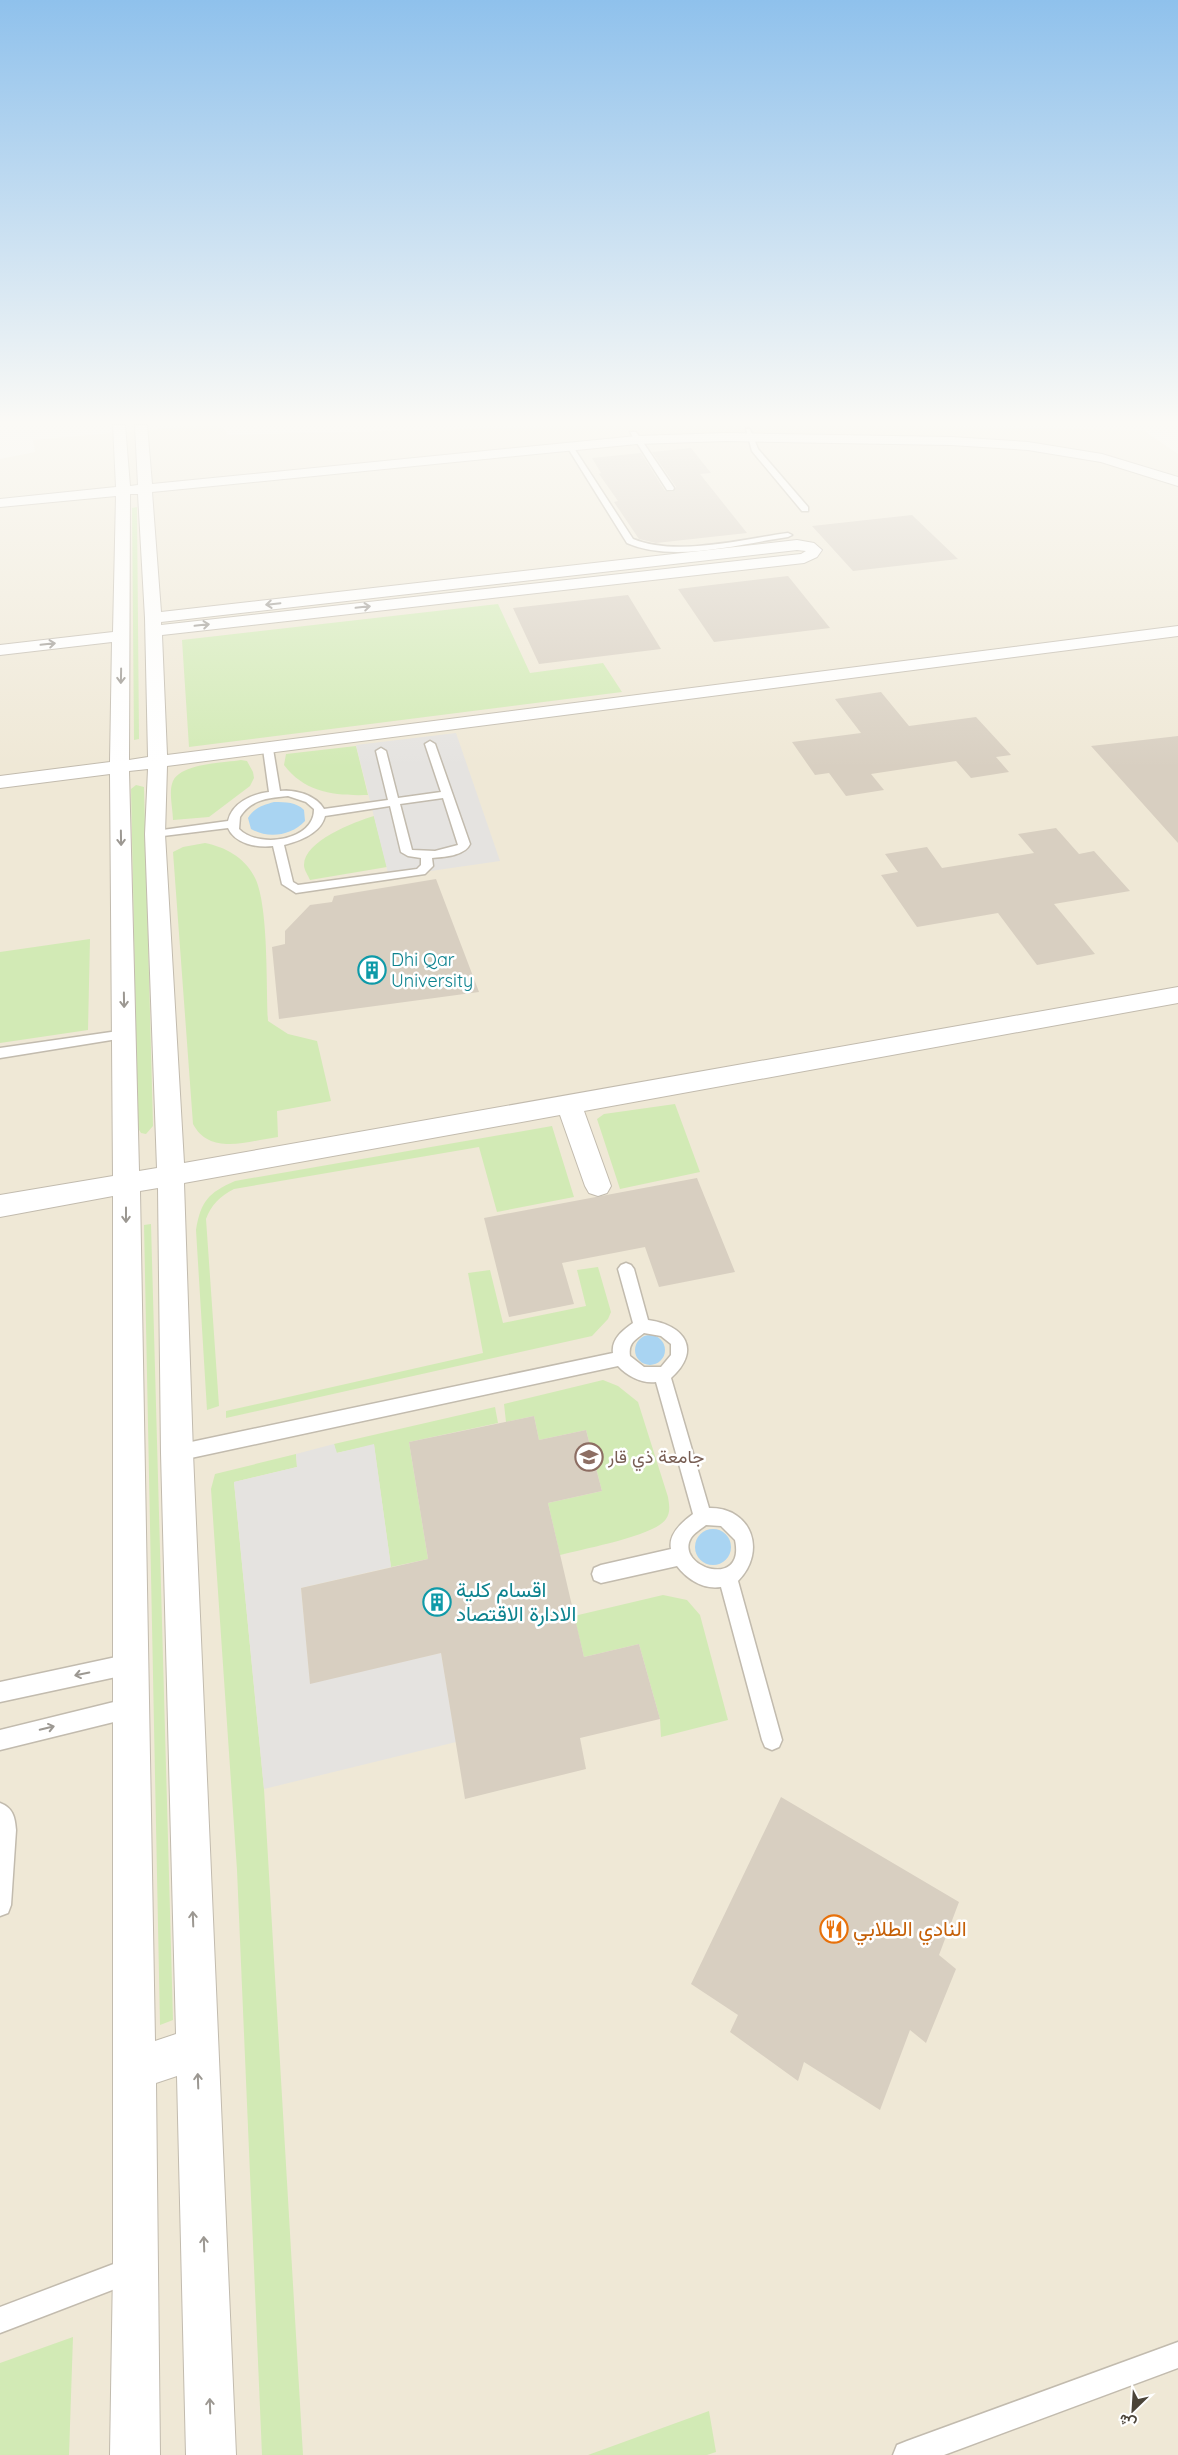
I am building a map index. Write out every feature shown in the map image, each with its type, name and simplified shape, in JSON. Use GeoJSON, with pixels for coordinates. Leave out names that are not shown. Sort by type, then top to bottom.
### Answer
{"type":"FeatureCollection","features":[{"type":"Feature","properties":{"kind":"street"},"geometry":{"type":"LineString","coordinates":[[129,540],[122,628],[119,767],[125,1034],[136,2269],[135,2455]]}},
{"type":"Feature","properties":{"kind":"street"},"geometry":{"type":"LineString","coordinates":[[142,540],[153,624],[158,762],[155,834],[171,1176],[177,1453],[211,2455]]}},
{"type":"Feature","properties":{"kind":"street"},"geometry":{"type":"LineString","coordinates":[[153,624],[725,560]]}},
{"type":"Feature","properties":{"kind":"street"},"geometry":{"type":"LineString","coordinates":[[28,630],[122,628]]}},
{"type":"Feature","properties":{"kind":"street"},"geometry":{"type":"LineString","coordinates":[[0,650],[122,628]]}},
{"type":"Feature","properties":{"kind":"street"},"geometry":{"type":"LineString","coordinates":[[0,782],[1178,631]]}},
{"type":"Feature","properties":{"kind":"street"},"geometry":{"type":"LineString","coordinates":[[0,1206],[1178,995]]}},
{"type":"Feature","properties":{"kind":"street"},"geometry":{"type":"LineString","coordinates":[[569,1104],[598,1186]]}},
{"type":"Feature","properties":{"kind":"street"},"geometry":{"type":"LineString","coordinates":[[134,2069],[197,2048]]}},
{"type":"Feature","properties":{"kind":"lane"},"geometry":{"type":"LineString","coordinates":[[629,540],[639,546],[669,549],[749,540]]}},
{"type":"Feature","properties":{"kind":"lane"},"geometry":{"type":"LineString","coordinates":[[381,751],[408,852],[414,856],[459,850],[464,844],[430,744]]}},
{"type":"Feature","properties":{"kind":"lane"},"geometry":{"type":"LineString","coordinates":[[268,749],[275,794]]}},
{"type":"Feature","properties":{"kind":"lane"},"geometry":{"type":"LineString","coordinates":[[275,794],[289,794],[306,798],[318,806],[320,813],[319,821],[304,835],[278,843],[265,843],[247,839],[235,831],[232,824],[233,816],[239,808],[261,796],[275,794]]}},
{"type":"Feature","properties":{"kind":"lane"},"geometry":{"type":"LineString","coordinates":[[320,813],[447,794]]}},
{"type":"Feature","properties":{"kind":"lane"},"geometry":{"type":"LineString","coordinates":[[155,834],[232,824]]}},
{"type":"Feature","properties":{"kind":"lane"},"geometry":{"type":"LineString","coordinates":[[278,843],[288,884],[296,889],[420,872],[427,866],[426,855]]}},
{"type":"Feature","properties":{"kind":"lane"},"geometry":{"type":"LineString","coordinates":[[0,1053],[125,1034]]}},
{"type":"Feature","properties":{"kind":"lane"},"geometry":{"type":"LineString","coordinates":[[626,1270],[642,1326]]}},
{"type":"Feature","properties":{"kind":"lane"},"geometry":{"type":"LineString","coordinates":[[642,1326],[657,1326],[670,1332],[678,1343],[680,1355],[674,1367],[662,1374],[646,1376],[630,1370],[621,1358],[621,1344],[628,1332],[642,1326]]}},
{"type":"Feature","properties":{"kind":"lane"},"geometry":{"type":"LineString","coordinates":[[177,1453],[621,1358]]}},
{"type":"Feature","properties":{"kind":"lane"},"geometry":{"type":"LineString","coordinates":[[662,1374],[703,1517]]}},
{"type":"Feature","properties":{"kind":"lane"},"geometry":{"type":"LineString","coordinates":[[703,1517],[719,1517],[734,1525],[744,1538],[747,1554],[740,1568],[728,1578],[709,1580],[692,1572],[681,1556],[680,1539],[688,1525],[703,1517]]}},
{"type":"Feature","properties":{"kind":"lane"},"geometry":{"type":"LineString","coordinates":[[601,1574],[681,1556]]}},
{"type":"Feature","properties":{"kind":"lane"},"geometry":{"type":"LineString","coordinates":[[728,1578],[772,1740]]}},
{"type":"Feature","properties":{"kind":"lane"},"geometry":{"type":"LineString","coordinates":[[0,1692],[130,1664]]}},
{"type":"Feature","properties":{"kind":"lane"},"geometry":{"type":"LineString","coordinates":[[0,1740],[130,1708]]}},
{"type":"Feature","properties":{"kind":"lane"},"geometry":{"type":"LineString","coordinates":[[0,1813],[5,1820],[0,1905]]}},
{"type":"Feature","properties":{"kind":"lane"},"geometry":{"type":"LineString","coordinates":[[0,2320],[136,2269]]}},
{"type":"Feature","properties":{"kind":"lane"},"geometry":{"type":"LineString","coordinates":[[907,2455],[1178,2355]]}},
{"type":"Feature","properties":{"kind":"shaded area","name":"جامعة ذي قار"},"geometry":{"type":"Polygon","coordinates":[[[0,540],[1178,540],[1178,2455],[0,2455],[0,540]]]}},
{"type":"Feature","properties":{"kind":"shaded area"},"geometry":{"type":"Polygon","coordinates":[[[456,733],[500,861],[389,877],[356,745],[456,733]]]}},
{"type":"Feature","properties":{"kind":"shaded area"},"geometry":{"type":"Polygon","coordinates":[[[334,1444],[337,1453],[374,1444],[391,1567],[301,1588],[310,1683],[441,1653],[456,1742],[264,1789],[234,1482],[297,1467],[296,1454],[334,1444]]]}},
{"type":"Feature","properties":{"kind":"green space"},"geometry":{"type":"Polygon","coordinates":[[[132,540],[137,540],[139,739],[134,740],[132,540]]]}},
{"type":"Feature","properties":{"kind":"green space"},"geometry":{"type":"Polygon","coordinates":[[[498,604],[530,673],[603,663],[622,692],[189,747],[182,640],[498,604]]]}},
{"type":"Feature","properties":{"kind":"green space"},"geometry":{"type":"Polygon","coordinates":[[[356,746],[368,795],[344,795],[322,791],[301,782],[284,765],[286,754],[356,746]]]}},
{"type":"Feature","properties":{"kind":"green space"},"geometry":{"type":"Polygon","coordinates":[[[241,760],[247,761],[253,772],[254,778],[250,786],[209,817],[173,820],[171,792],[172,784],[176,777],[182,772],[202,765],[241,760]]]}},
{"type":"Feature","properties":{"kind":"green space"},"geometry":{"type":"Polygon","coordinates":[[[136,785],[144,787],[153,1126],[146,1134],[141,1133],[138,1128],[131,789],[136,785]]]}},
{"type":"Feature","properties":{"kind":"green space"},"geometry":{"type":"Polygon","coordinates":[[[374,816],[387,867],[310,880],[304,865],[306,856],[312,848],[343,828],[374,816]]]}},
{"type":"Feature","properties":{"kind":"green space"},"geometry":{"type":"Polygon","coordinates":[[[205,843],[227,850],[245,863],[254,876],[259,888],[266,946],[268,1021],[288,1034],[317,1041],[331,1101],[277,1111],[278,1137],[242,1143],[219,1143],[209,1140],[200,1134],[193,1124],[173,852],[183,847],[205,843]]]}},
{"type":"Feature","properties":{"kind":"green space"},"geometry":{"type":"Polygon","coordinates":[[[90,939],[88,1030],[0,1043],[0,952],[90,939]]]}},
{"type":"Feature","properties":{"kind":"green space"},"geometry":{"type":"Polygon","coordinates":[[[675,1104],[700,1172],[620,1189],[597,1119],[604,1114],[675,1104]]]}},
{"type":"Feature","properties":{"kind":"green space"},"geometry":{"type":"Polygon","coordinates":[[[552,1126],[574,1197],[497,1212],[479,1147],[234,1189],[220,1198],[213,1205],[206,1219],[219,1406],[207,1410],[196,1230],[203,1205],[212,1194],[235,1181],[552,1126]]]}},
{"type":"Feature","properties":{"kind":"green space"},"geometry":{"type":"Polygon","coordinates":[[[151,1224],[173,2020],[160,2025],[144,1225],[151,1224]]]}},
{"type":"Feature","properties":{"kind":"green space"},"geometry":{"type":"Polygon","coordinates":[[[598,1267],[611,1312],[608,1319],[592,1336],[226,1418],[226,1411],[483,1353],[468,1273],[490,1270],[503,1323],[586,1306],[577,1270],[598,1267]]]}},
{"type":"Feature","properties":{"kind":"green space"},"geometry":{"type":"Polygon","coordinates":[[[603,1380],[618,1386],[638,1402],[668,1497],[669,1514],[659,1525],[648,1531],[560,1555],[548,1503],[602,1491],[586,1430],[539,1440],[534,1416],[506,1422],[504,1404],[603,1380]]]}},
{"type":"Feature","properties":{"kind":"green space"},"geometry":{"type":"Polygon","coordinates":[[[495,1407],[498,1423],[409,1442],[428,1559],[391,1567],[374,1445],[336,1453],[334,1444],[495,1407]]]}},
{"type":"Feature","properties":{"kind":"green space"},"geometry":{"type":"Polygon","coordinates":[[[296,1454],[297,1467],[234,1482],[264,1789],[303,2455],[262,2455],[237,1870],[211,1489],[215,1474],[296,1454]]]}},
{"type":"Feature","properties":{"kind":"green space"},"geometry":{"type":"Polygon","coordinates":[[[663,1595],[687,1600],[700,1615],[728,1720],[661,1737],[660,1719],[639,1644],[584,1657],[574,1616],[663,1595]]]}},
{"type":"Feature","properties":{"kind":"green space"},"geometry":{"type":"Polygon","coordinates":[[[73,2337],[69,2455],[0,2455],[0,2363],[73,2337]]]}},
{"type":"Feature","properties":{"kind":"green space"},"geometry":{"type":"Polygon","coordinates":[[[709,2411],[716,2452],[707,2455],[588,2455],[709,2411]]]}},
{"type":"Feature","properties":{"kind":"water"},"geometry":{"type":"Polygon","coordinates":[[[274,802],[298,805],[304,810],[305,821],[286,833],[272,835],[251,829],[248,818],[250,815],[259,807],[274,802]]]}},
{"type":"Feature","properties":{"kind":"water"},"geometry":{"type":"Polygon","coordinates":[[[650,1335],[661,1339],[665,1350],[661,1361],[650,1365],[639,1361],[635,1350],[639,1339],[650,1335]]]}},
{"type":"Feature","properties":{"kind":"water"},"geometry":{"type":"Polygon","coordinates":[[[713,1529],[720,1530],[726,1534],[730,1540],[730,1554],[726,1560],[720,1564],[713,1565],[706,1564],[700,1560],[696,1554],[695,1547],[696,1540],[700,1534],[706,1530],[713,1529]]]}},
{"type":"Feature","properties":{"kind":"building"},"geometry":{"type":"Polygon","coordinates":[[[641,540],[687,540],[656,543],[641,540]]]}},
{"type":"Feature","properties":{"kind":"building"},"geometry":{"type":"Polygon","coordinates":[[[824,540],[938,540],[958,559],[853,571],[824,540]]]}},
{"type":"Feature","properties":{"kind":"building"},"geometry":{"type":"Polygon","coordinates":[[[788,576],[830,628],[714,642],[678,589],[788,576]]]}},
{"type":"Feature","properties":{"kind":"building"},"geometry":{"type":"Polygon","coordinates":[[[628,595],[661,649],[539,664],[513,608],[628,595]]]}},
{"type":"Feature","properties":{"kind":"building"},"geometry":{"type":"Polygon","coordinates":[[[881,692],[909,726],[976,717],[1011,755],[996,757],[1009,772],[971,778],[956,761],[871,774],[884,790],[846,796],[829,773],[815,775],[792,742],[861,733],[835,699],[881,692]]]}},
{"type":"Feature","properties":{"kind":"building"},"geometry":{"type":"Polygon","coordinates":[[[1178,736],[1178,843],[1091,746],[1178,736]]]}},
{"type":"Feature","properties":{"kind":"building"},"geometry":{"type":"Polygon","coordinates":[[[1056,828],[1079,854],[1094,851],[1130,891],[1054,904],[1095,954],[1037,965],[998,913],[917,927],[881,875],[898,872],[885,854],[927,847],[942,868],[1034,853],[1018,834],[1056,828]]]}},
{"type":"Feature","properties":{"kind":"building","name":"Dhi Qar University"},"geometry":{"type":"Polygon","coordinates":[[[436,879],[479,992],[279,1019],[272,947],[285,944],[285,931],[310,905],[332,902],[334,896],[436,879]]]}},
{"type":"Feature","properties":{"kind":"building"},"geometry":{"type":"Polygon","coordinates":[[[697,1178],[735,1272],[659,1287],[645,1247],[562,1263],[574,1304],[509,1317],[484,1218],[697,1178]]]}},
{"type":"Feature","properties":{"kind":"building","name":"اقسام كلية الادارة الاقتصاد"},"geometry":{"type":"Polygon","coordinates":[[[534,1416],[539,1440],[586,1430],[602,1491],[548,1503],[584,1657],[639,1644],[660,1719],[580,1738],[586,1769],[465,1799],[441,1653],[310,1684],[301,1588],[428,1559],[409,1442],[534,1416]]]}},
{"type":"Feature","properties":{"kind":"building","name":"النادي الطلابي"},"geometry":{"type":"Polygon","coordinates":[[[781,1797],[959,1902],[939,1955],[956,1969],[926,2043],[910,2030],[880,2110],[804,2062],[798,2081],[730,2032],[738,2015],[691,1984],[781,1797]]]}},
{"type":"Feature","properties":{"kind":"place","name":"Dhi Qar University"},"geometry":{"type":"Point","coordinates":[372,970]}},
{"type":"Feature","properties":{"kind":"place","name":"جامعة ذي قار"},"geometry":{"type":"Point","coordinates":[589,1457]}},
{"type":"Feature","properties":{"kind":"place","name":"اقسام كلية الادارة الاقتصاد"},"geometry":{"type":"Point","coordinates":[437,1602]}},
{"type":"Feature","properties":{"kind":"place","name":"النادي الطلابي"},"geometry":{"type":"Point","coordinates":[834,1929]}}]}
